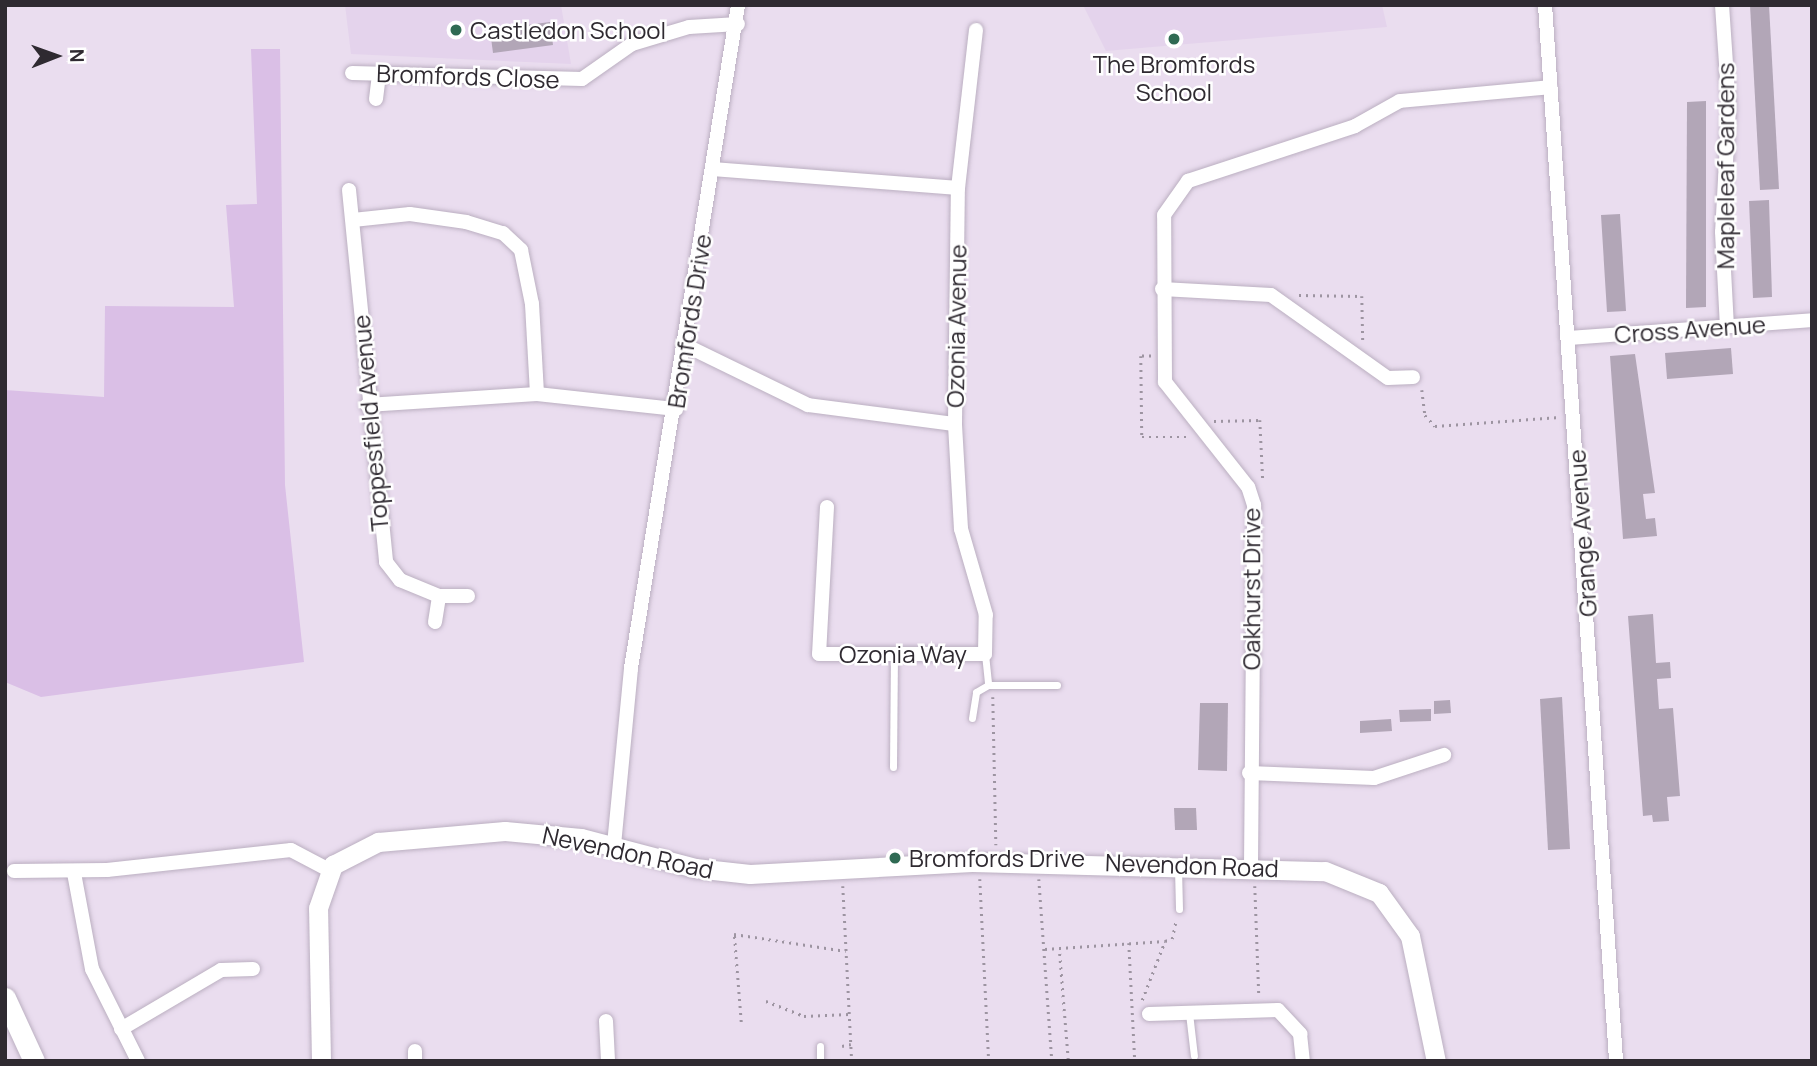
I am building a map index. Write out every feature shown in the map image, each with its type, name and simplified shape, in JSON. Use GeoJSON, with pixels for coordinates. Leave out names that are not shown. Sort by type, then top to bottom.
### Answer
{"type":"FeatureCollection","features":[{"type":"Feature","properties":{"kind":"main road"},"geometry":{"type":"LineString","coordinates":[[5,998],[34,1061]]}},
{"type":"Feature","properties":{"kind":"street","name":"Bromfords Drive"},"geometry":{"type":"LineString","coordinates":[[614,845],[631,668],[676,409],[740,5]]}},
{"type":"Feature","properties":{"kind":"street","name":"Grange Avenue"},"geometry":{"type":"LineString","coordinates":[[1545,5],[1616,1061]]}},
{"type":"Feature","properties":{"kind":"street","name":"Mapleleaf Gardens"},"geometry":{"type":"LineString","coordinates":[[1722,5],[1730,108],[1722,232],[1727,326]]}},
{"type":"Feature","properties":{"kind":"street","name":"Bromfords Close"},"geometry":{"type":"LineString","coordinates":[[352,73],[582,79],[632,44],[689,27],[738,24]]}},
{"type":"Feature","properties":{"kind":"street","name":"Ozonia Avenue"},"geometry":{"type":"LineString","coordinates":[[685,345],[808,405],[955,424],[958,188],[976,30]]}},
{"type":"Feature","properties":{"kind":"street"},"geometry":{"type":"LineString","coordinates":[[376,99],[379,74]]}},
{"type":"Feature","properties":{"kind":"street","name":"Oakhurst Drive"},"geometry":{"type":"LineString","coordinates":[[1252,865],[1250,773],[1254,505],[1201,428],[1165,382],[1162,289],[1164,215],[1188,181],[1355,126],[1400,101],[1550,87]]}},
{"type":"Feature","properties":{"kind":"street"},"geometry":{"type":"LineString","coordinates":[[713,170],[958,188]]}},
{"type":"Feature","properties":{"kind":"street","name":"Toppesfield Avenue"},"geometry":{"type":"LineString","coordinates":[[349,190],[367,405],[386,562],[400,580],[439,596],[468,596]]}},
{"type":"Feature","properties":{"kind":"street"},"geometry":{"type":"LineString","coordinates":[[353,220],[410,214],[466,222],[503,233],[521,250],[530,284],[537,394]]}},
{"type":"Feature","properties":{"kind":"street"},"geometry":{"type":"LineString","coordinates":[[1162,289],[1271,295],[1388,377],[1413,377]]}},
{"type":"Feature","properties":{"kind":"street","name":"Cross Avenue"},"geometry":{"type":"LineString","coordinates":[[1569,338],[1812,320]]}},
{"type":"Feature","properties":{"kind":"street"},"geometry":{"type":"LineString","coordinates":[[367,405],[537,394],[676,409]]}},
{"type":"Feature","properties":{"kind":"street","name":"Ozonia Way"},"geometry":{"type":"LineString","coordinates":[[827,506],[819,654],[985,654],[986,615],[961,529],[955,424]]}},
{"type":"Feature","properties":{"kind":"street"},"geometry":{"type":"LineString","coordinates":[[435,622],[439,596]]}},
{"type":"Feature","properties":{"kind":"street"},"geometry":{"type":"LineString","coordinates":[[1250,773],[1374,778],[1444,755]]}},
{"type":"Feature","properties":{"kind":"street","name":"Nevendon Road"},"geometry":{"type":"LineString","coordinates":[[329,870],[368,844],[463,833],[536,832],[614,845],[695,869],[750,874],[988,862],[1178,863],[1325,871],[1380,893],[1410,936],[1436,1061]]}},
{"type":"Feature","properties":{"kind":"street"},"geometry":{"type":"LineString","coordinates":[[14,871],[74,873],[291,850],[329,870],[318,908],[321,1061]]}},
{"type":"Feature","properties":{"kind":"street"},"geometry":{"type":"LineString","coordinates":[[74,873],[92,969],[138,1061]]}},
{"type":"Feature","properties":{"kind":"street"},"geometry":{"type":"LineString","coordinates":[[121,1029],[220,970],[253,969]]}},
{"type":"Feature","properties":{"kind":"street"},"geometry":{"type":"LineString","coordinates":[[1149,1014],[1278,1010],[1300,1034],[1303,1061]]}},
{"type":"Feature","properties":{"kind":"street"},"geometry":{"type":"LineString","coordinates":[[606,1021],[608,1061]]}},
{"type":"Feature","properties":{"kind":"lane"},"geometry":{"type":"LineString","coordinates":[[893,767],[894,654]]}},
{"type":"Feature","properties":{"kind":"lane"},"geometry":{"type":"LineString","coordinates":[[985,654],[990,686]]}},
{"type":"Feature","properties":{"kind":"lane"},"geometry":{"type":"LineString","coordinates":[[972,718],[976,692],[990,686],[1057,685]]}},
{"type":"Feature","properties":{"kind":"lane"},"geometry":{"type":"LineString","coordinates":[[1178,863],[1179,909]]}},
{"type":"Feature","properties":{"kind":"lane"},"geometry":{"type":"LineString","coordinates":[[1189,1013],[1194,1056]]}},
{"type":"Feature","properties":{"kind":"lane"},"geometry":{"type":"LineString","coordinates":[[820,1046],[820,1061]]}},
{"type":"Feature","properties":{"kind":"path"},"geometry":{"type":"LineString","coordinates":[[1271,295],[1362,296],[1364,360]]}},
{"type":"Feature","properties":{"kind":"path"},"geometry":{"type":"LineString","coordinates":[[1164,356],[1141,356],[1142,437],[1260,420],[1264,505],[1254,505]]}},
{"type":"Feature","properties":{"kind":"path"},"geometry":{"type":"LineString","coordinates":[[1413,377],[1420,376],[1425,415],[1435,426],[1574,416]]}},
{"type":"Feature","properties":{"kind":"path"},"geometry":{"type":"LineString","coordinates":[[989,1061],[990,686]]}},
{"type":"Feature","properties":{"kind":"path"},"geometry":{"type":"LineString","coordinates":[[1038,862],[1052,1060],[1068,1059],[1059,949]]}},
{"type":"Feature","properties":{"kind":"path"},"geometry":{"type":"LineString","coordinates":[[1252,865],[1260,1010]]}},
{"type":"Feature","properties":{"kind":"path"},"geometry":{"type":"LineString","coordinates":[[843,883],[852,1061]]}},
{"type":"Feature","properties":{"kind":"path"},"geometry":{"type":"LineString","coordinates":[[1045,949],[1166,941],[1172,939],[1179,909]]}},
{"type":"Feature","properties":{"kind":"path"},"geometry":{"type":"LineString","coordinates":[[741,1022],[734,933],[846,951]]}},
{"type":"Feature","properties":{"kind":"path"},"geometry":{"type":"LineString","coordinates":[[1149,1014],[1142,998],[1143,985],[1164,958],[1166,941]]}},
{"type":"Feature","properties":{"kind":"path"},"geometry":{"type":"LineString","coordinates":[[1129,943],[1135,1061]]}},
{"type":"Feature","properties":{"kind":"path"},"geometry":{"type":"LineString","coordinates":[[1132,1000],[1142,998]]}},
{"type":"Feature","properties":{"kind":"path"},"geometry":{"type":"LineString","coordinates":[[766,1001],[804,1016],[849,1014]]}},
{"type":"Feature","properties":{"kind":"path"},"geometry":{"type":"LineString","coordinates":[[842,1046],[851,1044]]}},
{"type":"Feature","properties":{"kind":"shaded area","name":"Castledon School"},"geometry":{"type":"Polygon","coordinates":[[[345,5],[561,5],[571,64],[351,54],[345,5]]]}},
{"type":"Feature","properties":{"kind":"shaded area","name":"The Bromfords School"},"geometry":{"type":"Polygon","coordinates":[[[1083,5],[1382,5],[1387,27],[1106,51],[1083,5]]]}},
{"type":"Feature","properties":{"kind":"shaded area"},"geometry":{"type":"Polygon","coordinates":[[[251,49],[280,49],[285,485],[304,662],[41,697],[5,682],[5,390],[104,397],[105,306],[234,307],[226,205],[257,204],[251,49]]]}},
{"type":"Feature","properties":{"kind":"building"},"geometry":{"type":"Polygon","coordinates":[[[1750,5],[1769,5],[1779,189],[1760,190],[1750,5]]]}},
{"type":"Feature","properties":{"kind":"building"},"geometry":{"type":"Polygon","coordinates":[[[550,22],[553,45],[493,53],[490,30],[550,22]]]}},
{"type":"Feature","properties":{"kind":"building"},"geometry":{"type":"Polygon","coordinates":[[[1706,101],[1706,307],[1686,308],[1687,102],[1706,101]]]}},
{"type":"Feature","properties":{"kind":"building"},"geometry":{"type":"Polygon","coordinates":[[[1769,200],[1772,297],[1753,298],[1749,201],[1769,200]]]}},
{"type":"Feature","properties":{"kind":"building"},"geometry":{"type":"Polygon","coordinates":[[[1620,214],[1626,311],[1607,312],[1601,215],[1620,214]]]}},
{"type":"Feature","properties":{"kind":"building"},"geometry":{"type":"Polygon","coordinates":[[[1731,348],[1733,374],[1667,379],[1665,353],[1731,348]]]}},
{"type":"Feature","properties":{"kind":"building"},"geometry":{"type":"Polygon","coordinates":[[[1635,354],[1655,493],[1643,494],[1646,519],[1655,518],[1657,536],[1623,539],[1610,356],[1635,354]]]}},
{"type":"Feature","properties":{"kind":"building"},"geometry":{"type":"Polygon","coordinates":[[[1653,614],[1656,663],[1670,662],[1671,678],[1657,679],[1659,709],[1673,708],[1680,796],[1667,797],[1669,821],[1653,822],[1652,815],[1643,816],[1628,616],[1653,614]]]}},
{"type":"Feature","properties":{"kind":"building"},"geometry":{"type":"Polygon","coordinates":[[[1562,697],[1570,849],[1548,850],[1540,699],[1562,697]]]}},
{"type":"Feature","properties":{"kind":"building"},"geometry":{"type":"Polygon","coordinates":[[[1450,700],[1451,713],[1434,714],[1434,701],[1450,700]]]}},
{"type":"Feature","properties":{"kind":"building"},"geometry":{"type":"Polygon","coordinates":[[[1200,703],[1228,703],[1227,771],[1198,770],[1200,703]]]}},
{"type":"Feature","properties":{"kind":"building"},"geometry":{"type":"Polygon","coordinates":[[[1431,709],[1431,721],[1400,722],[1399,710],[1431,709]]]}},
{"type":"Feature","properties":{"kind":"building"},"geometry":{"type":"Polygon","coordinates":[[[1391,719],[1392,731],[1360,733],[1360,721],[1391,719]]]}},
{"type":"Feature","properties":{"kind":"building"},"geometry":{"type":"Polygon","coordinates":[[[1174,808],[1196,808],[1197,830],[1175,830],[1174,808]]]}},
{"type":"Feature","properties":{"kind":"place","name":"Castledon School"},"geometry":{"type":"Point","coordinates":[456,30]}},
{"type":"Feature","properties":{"kind":"place","name":"The Bromfords School"},"geometry":{"type":"Point","coordinates":[1174,39]}},
{"type":"Feature","properties":{"kind":"place","name":"Bromfords Drive"},"geometry":{"type":"Point","coordinates":[895,858]}}]}
